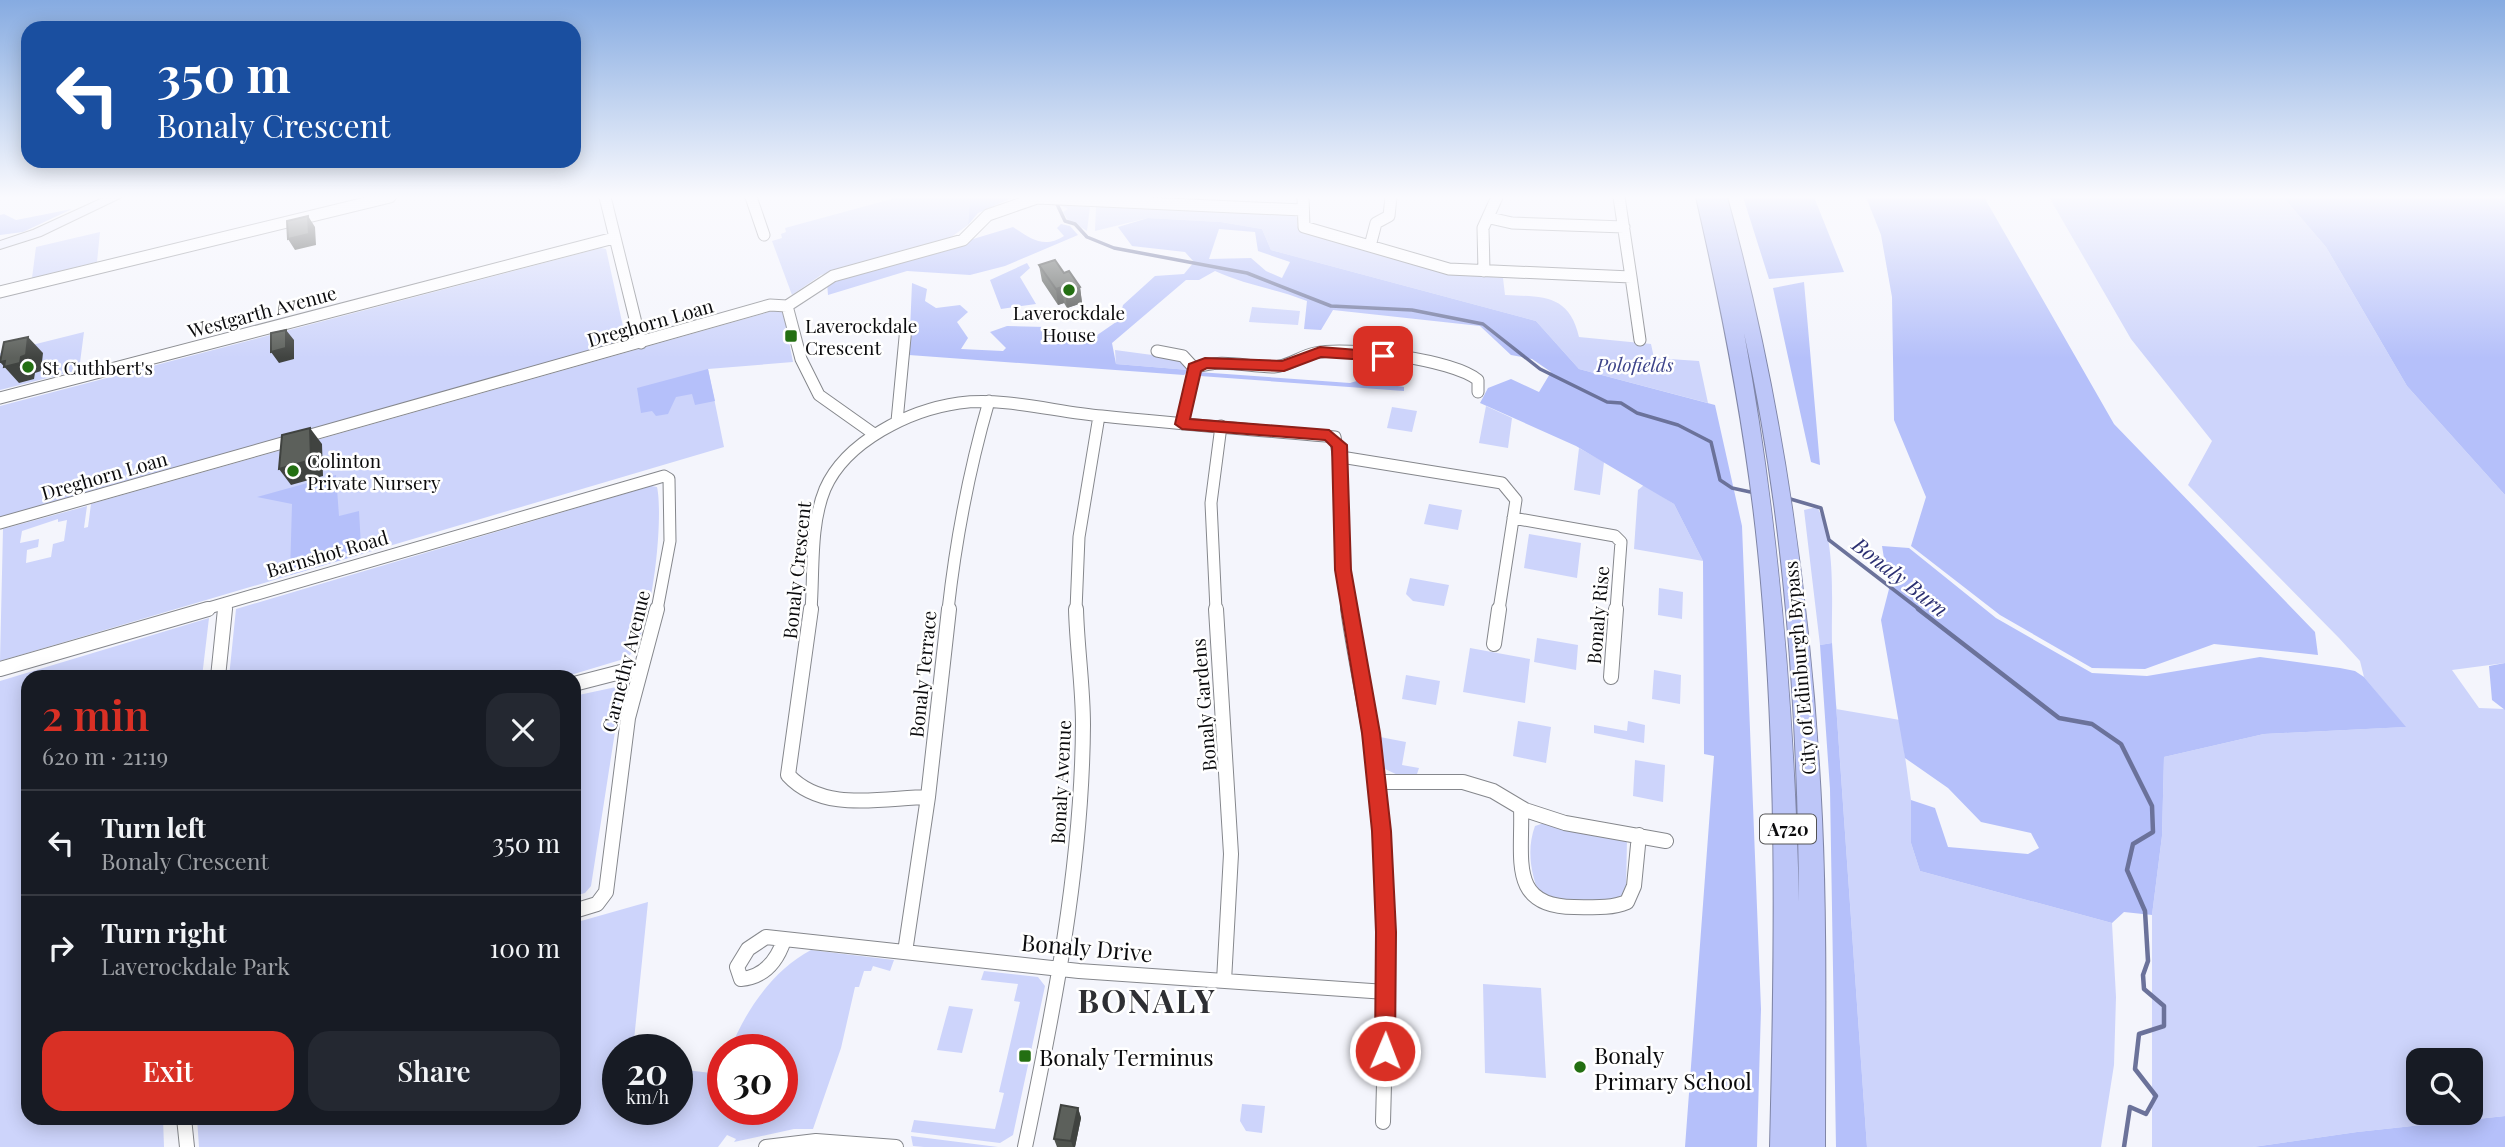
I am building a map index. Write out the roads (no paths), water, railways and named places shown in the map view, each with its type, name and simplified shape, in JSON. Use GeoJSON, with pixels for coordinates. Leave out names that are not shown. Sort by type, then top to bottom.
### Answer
{"type":"FeatureCollection","features":[{"type":"Feature","properties":{"kind":"highway","name":"City of Edinburgh Bypass"},"geometry":{"type":"LineString","coordinates":[[1716,251],[1771,477]]}},
{"type":"Feature","properties":{"kind":"highway","name":"City of Edinburgh Bypass"},"geometry":{"type":"LineString","coordinates":[[1733,251],[1746,300],[1776,515],[1800,646],[1810,820],[1811,1147]]}},
{"type":"Feature","properties":{"kind":"highway","name":"City of Edinburgh Bypass"},"geometry":{"type":"LineString","coordinates":[[1776,515],[1778,642],[1787,814],[1788,1010],[1784,1147]]}},
{"type":"Feature","properties":{"kind":"street"},"geometry":{"type":"LineString","coordinates":[[0,292],[170,251]]}},
{"type":"Feature","properties":{"kind":"street","name":"Westgarth Avenue"},"geometry":{"type":"LineString","coordinates":[[0,398],[562,251]]}},
{"type":"Feature","properties":{"kind":"street"},"geometry":{"type":"LineString","coordinates":[[617,251],[641,343]]}},
{"type":"Feature","properties":{"kind":"street","name":"Dreghorn Loan"},"geometry":{"type":"LineString","coordinates":[[0,523],[770,305],[787,306],[822,281],[929,251]]}},
{"type":"Feature","properties":{"kind":"street"},"geometry":{"type":"LineString","coordinates":[[1384,251],[1434,266],[1484,271],[1632,277]]}},
{"type":"Feature","properties":{"kind":"street"},"geometry":{"type":"LineString","coordinates":[[1484,251],[1484,271]]}},
{"type":"Feature","properties":{"kind":"street"},"geometry":{"type":"LineString","coordinates":[[1628,251],[1640,340]]}},
{"type":"Feature","properties":{"kind":"street"},"geometry":{"type":"LineString","coordinates":[[787,306],[801,359],[819,395],[874,434]]}},
{"type":"Feature","properties":{"kind":"street"},"geometry":{"type":"LineString","coordinates":[[897,421],[903,333]]}},
{"type":"Feature","properties":{"kind":"street"},"geometry":{"type":"LineString","coordinates":[[1157,351],[1184,356],[1194,368]]}},
{"type":"Feature","properties":{"kind":"street"},"geometry":{"type":"LineString","coordinates":[[1194,368],[1217,361],[1284,366],[1320,352],[1404,358],[1468,370],[1478,380],[1478,392]]}},
{"type":"Feature","properties":{"kind":"street"},"geometry":{"type":"LineString","coordinates":[[1182,424],[1194,368]]}},
{"type":"Feature","properties":{"kind":"street","name":"Bonaly Crescent"},"geometry":{"type":"LineString","coordinates":[[928,797],[819,799],[799,789],[788,775],[787,767],[810,626],[818,511],[826,487],[840,466],[874,434],[897,421],[949,405],[989,401],[1099,416],[1329,435],[1338,441],[1341,457]]}},
{"type":"Feature","properties":{"kind":"street","name":"Bonaly Terrace"},"geometry":{"type":"LineString","coordinates":[[905,952],[928,797],[956,541],[989,401]]}},
{"type":"Feature","properties":{"kind":"street","name":"Bonaly Avenue"},"geometry":{"type":"LineString","coordinates":[[1025,1147],[1061,969],[1074,873],[1083,726],[1076,581],[1082,513],[1099,416]]}},
{"type":"Feature","properties":{"kind":"street","name":"Bonaly Gardens"},"geometry":{"type":"LineString","coordinates":[[1220,426],[1211,503],[1211,546],[1229,785],[1231,854],[1224,981]]}},
{"type":"Feature","properties":{"kind":"street"},"geometry":{"type":"LineString","coordinates":[[1383,1122],[1386,992],[1383,855],[1377,782],[1343,570],[1339,507],[1341,457],[1502,483],[1517,500],[1494,644]]}},
{"type":"Feature","properties":{"kind":"street","name":"Barnshot Road"},"geometry":{"type":"LineString","coordinates":[[0,669],[664,476]]}},
{"type":"Feature","properties":{"kind":"street","name":"Carnethy Avenue"},"geometry":{"type":"LineString","coordinates":[[603,900],[623,751],[640,667],[668,566],[672,500],[669,479],[664,476]]}},
{"type":"Feature","properties":{"kind":"street","name":"Bonaly Rise"},"geometry":{"type":"LineString","coordinates":[[1513,519],[1615,536],[1621,542],[1611,677]]}},
{"type":"Feature","properties":{"kind":"street"},"geometry":{"type":"LineString","coordinates":[[219,670],[226,603]]}},
{"type":"Feature","properties":{"kind":"street"},"geometry":{"type":"LineString","coordinates":[[581,682],[640,667]]}},
{"type":"Feature","properties":{"kind":"street"},"geometry":{"type":"LineString","coordinates":[[1377,782],[1463,782],[1493,791],[1521,808],[1565,823],[1666,841]]}},
{"type":"Feature","properties":{"kind":"street"},"geometry":{"type":"LineString","coordinates":[[1521,808],[1524,881],[1531,897],[1544,905],[1614,907],[1627,902],[1634,887],[1639,835]]}},
{"type":"Feature","properties":{"kind":"street"},"geometry":{"type":"LineString","coordinates":[[581,908],[603,900]]}},
{"type":"Feature","properties":{"kind":"street","name":"Bonaly Drive"},"geometry":{"type":"LineString","coordinates":[[784,940],[1061,969],[1386,992]]}},
{"type":"Feature","properties":{"kind":"street"},"geometry":{"type":"LineString","coordinates":[[185,1125],[187,1147]]}},
{"type":"Feature","properties":{"kind":"street"},"geometry":{"type":"LineString","coordinates":[[765,1147],[816,1141],[896,1147]]}},
{"type":"Feature","properties":{"kind":"waterway","name":"Bonaly Burn"},"geometry":{"type":"LineString","coordinates":[[1127,251],[1247,273],[1331,306],[1412,310],[1483,324],[1540,369],[1607,402],[1621,403],[1637,413],[1678,425],[1711,442],[1720,480],[1732,488],[1755,493]]}},
{"type":"Feature","properties":{"kind":"waterway","name":"Bonaly Burn"},"geometry":{"type":"LineString","coordinates":[[1787,498],[1821,508],[1829,540],[1920,610]]}},
{"type":"Feature","properties":{"kind":"waterway","name":"Bonaly Burn"},"geometry":{"type":"LineString","coordinates":[[1918,609],[2059,718],[2092,724],[2121,744],[2152,806],[2153,832],[2133,844],[2127,870],[2145,911],[2148,961],[2143,975],[2144,989],[2164,1006],[2164,1026],[2139,1034],[2135,1069],[2156,1096],[2146,1114],[2130,1107],[2124,1147]]}},
{"type":"Feature","properties":{"kind":"place","name":"Laverockdale House"},"geometry":{"type":"Point","coordinates":[1069,290]}},
{"type":"Feature","properties":{"kind":"place","name":"Laverockdale Crescent"},"geometry":{"type":"Point","coordinates":[791,336]}},
{"type":"Feature","properties":{"kind":"place","name":"St Cuthbert's"},"geometry":{"type":"Point","coordinates":[28,367]}},
{"type":"Feature","properties":{"kind":"place","name":"Colinton Private Nursery"},"geometry":{"type":"Point","coordinates":[293,471]}},
{"type":"Feature","properties":{"kind":"place","name":"Bonaly Terminus"},"geometry":{"type":"Point","coordinates":[1025,1056]}},
{"type":"Feature","properties":{"kind":"place","name":"Bonaly Primary School"},"geometry":{"type":"Point","coordinates":[1580,1067]}},
{"type":"Feature","properties":{"kind":"district","name":"BONALY"},"geometry":{"type":"Point","coordinates":[1147,999]}},
{"type":"Feature","properties":{"kind":"park label","name":"Polofields"},"geometry":{"type":"Point","coordinates":[1635,364]}}]}
